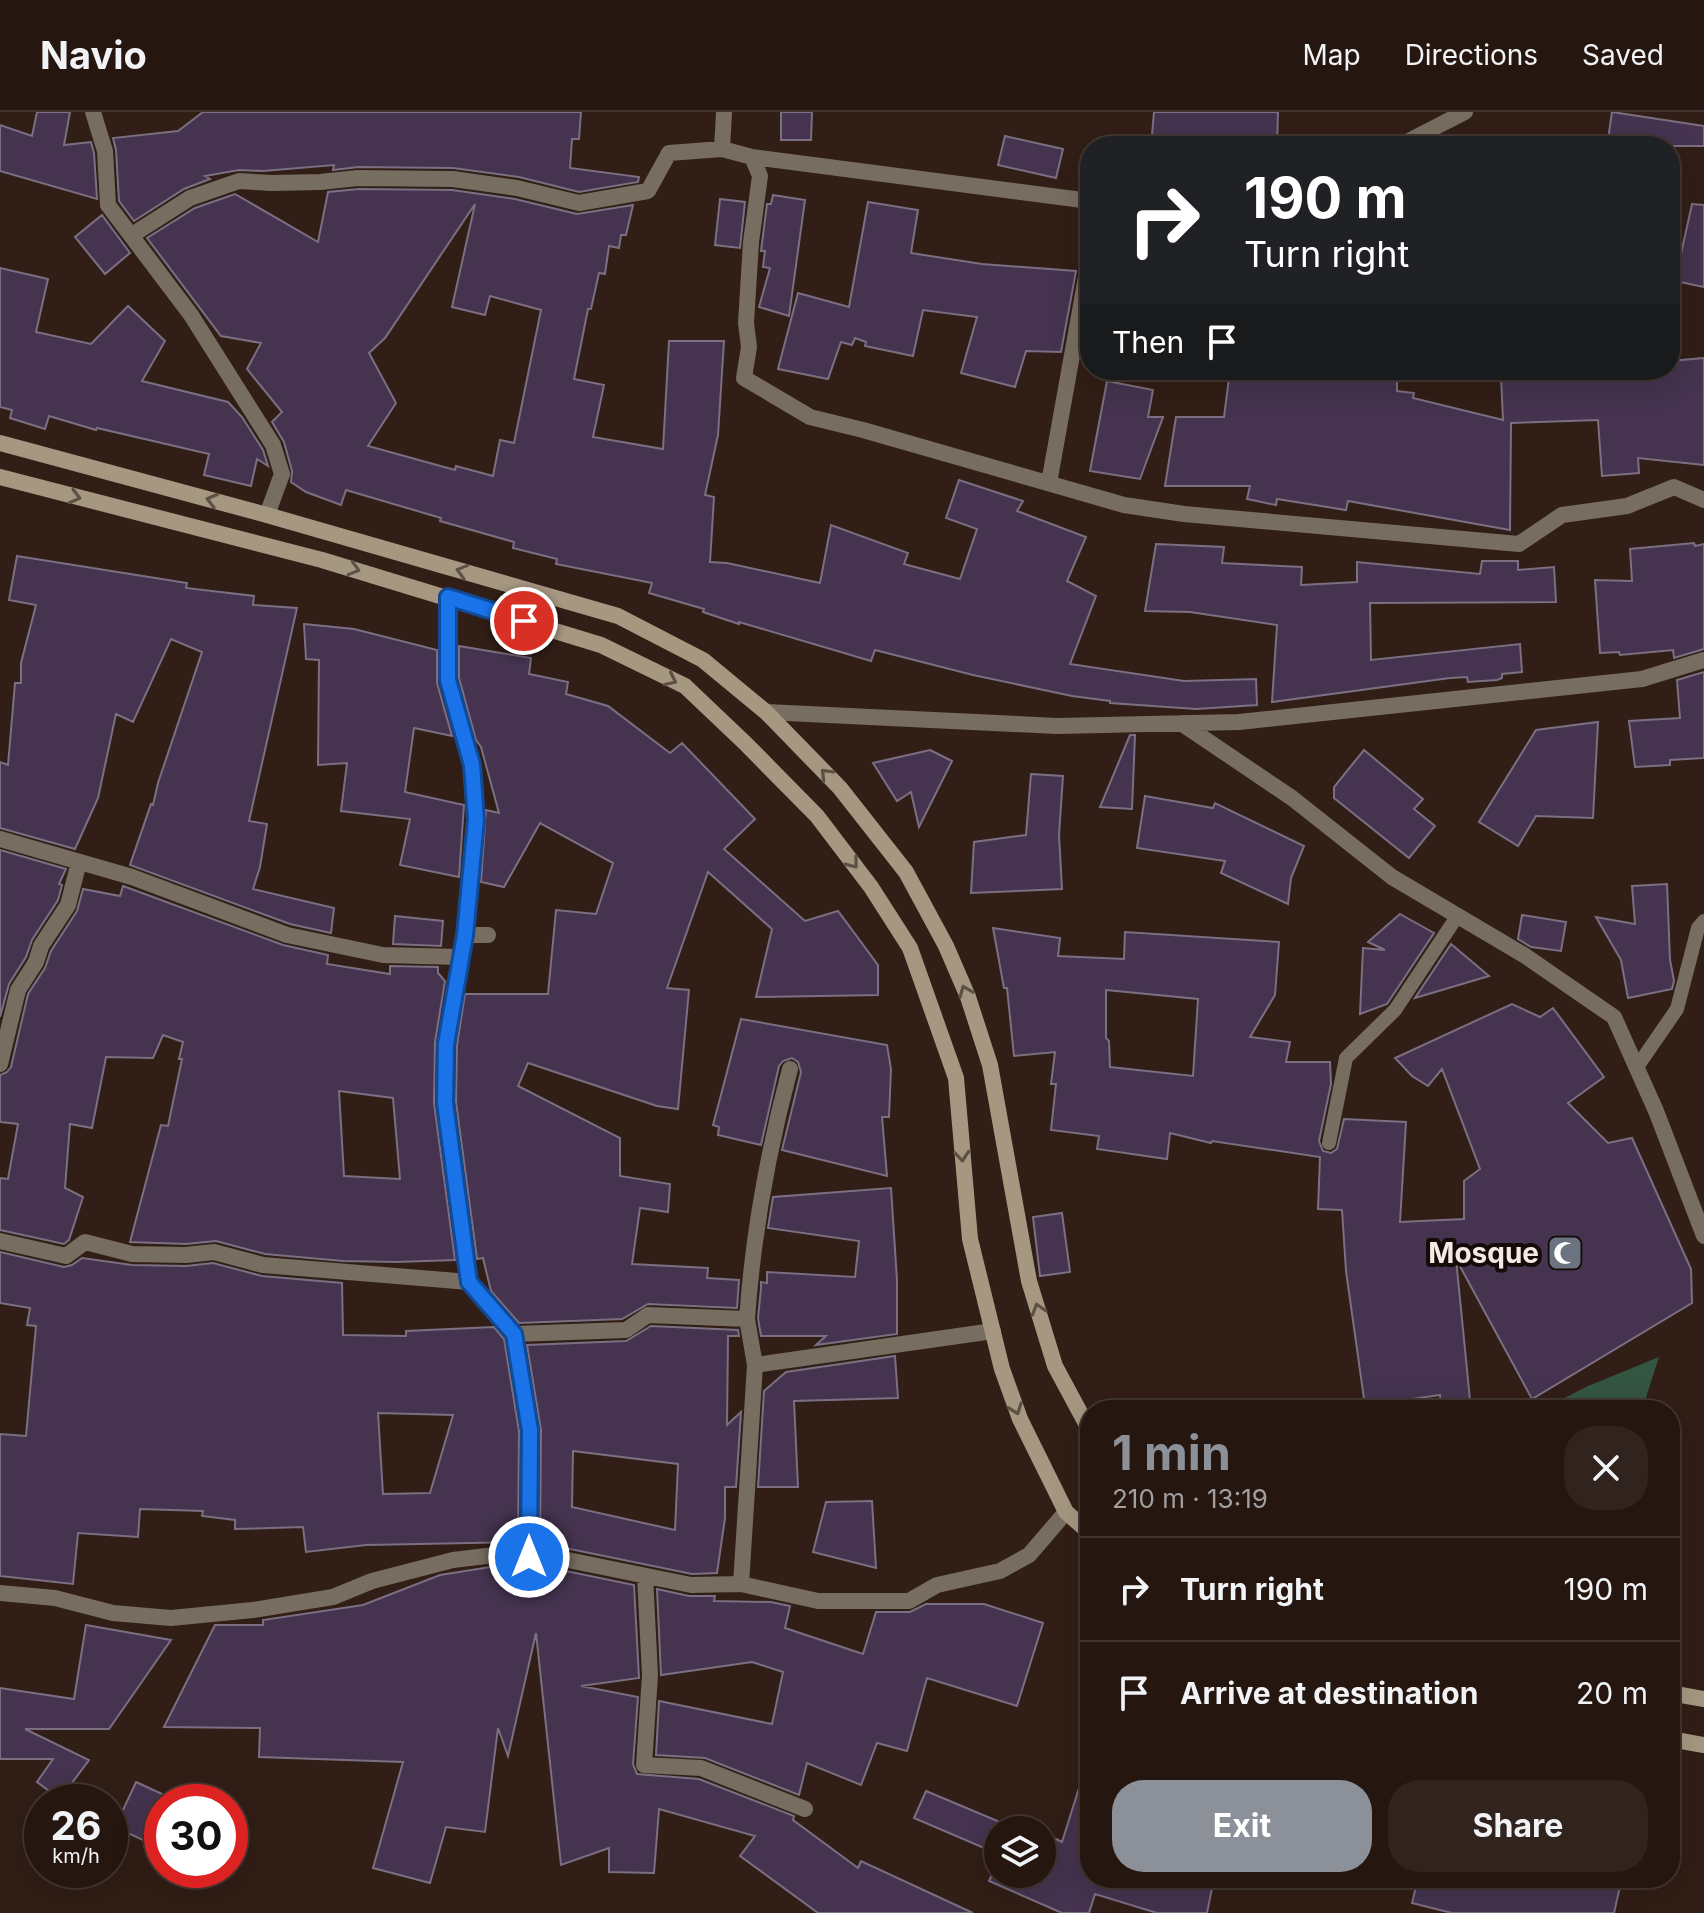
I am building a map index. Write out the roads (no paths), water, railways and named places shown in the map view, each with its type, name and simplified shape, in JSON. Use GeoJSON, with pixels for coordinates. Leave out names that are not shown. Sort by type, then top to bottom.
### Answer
{"type":"FeatureCollection","features":[{"type":"Feature","properties":{"kind":"main road"},"geometry":{"type":"LineString","coordinates":[[0,443],[267,515],[618,616],[703,660],[766,712],[840,788],[906,872],[946,946],[968,997],[990,1065],[1033,1296],[1055,1366],[1080,1412]]}},
{"type":"Feature","properties":{"kind":"main road"},"geometry":{"type":"LineString","coordinates":[[0,477],[322,560],[601,645],[685,686],[745,743],[817,816],[871,887],[910,948],[956,1078],[970,1239],[993,1331],[1020,1419],[1066,1512],[1080,1524]]}},
{"type":"Feature","properties":{"kind":"main road"},"geometry":{"type":"LineString","coordinates":[[322,560],[331,533]]}},
{"type":"Feature","properties":{"kind":"main road"},"geometry":{"type":"LineString","coordinates":[[1680,1695],[1704,1699]]}},
{"type":"Feature","properties":{"kind":"main road"},"geometry":{"type":"LineString","coordinates":[[1680,1741],[1704,1745]]}},
{"type":"Feature","properties":{"kind":"street"},"geometry":{"type":"LineString","coordinates":[[93,112],[105,151],[108,205],[191,315],[273,445],[282,474],[267,515]]}},
{"type":"Feature","properties":{"kind":"street"},"geometry":{"type":"LineString","coordinates":[[722,149],[724,112]]}},
{"type":"Feature","properties":{"kind":"street"},"geometry":{"type":"LineString","coordinates":[[1418,136],[1465,112]]}},
{"type":"Feature","properties":{"kind":"street"},"geometry":{"type":"LineString","coordinates":[[132,235],[190,198],[239,181],[288,183],[358,178],[453,179],[517,188],[579,203],[648,191],[669,153],[722,149],[752,157],[1080,200]]}},
{"type":"Feature","properties":{"kind":"street"},"geometry":{"type":"LineString","coordinates":[[752,157],[760,176],[751,242],[746,323],[749,347],[744,378],[810,417],[1124,505],[1184,514],[1519,544],[1562,515],[1627,506],[1674,487],[1704,500]]}},
{"type":"Feature","properties":{"kind":"street"},"geometry":{"type":"LineString","coordinates":[[1049,483],[1080,311]]}},
{"type":"Feature","properties":{"kind":"street"},"geometry":{"type":"LineString","coordinates":[[448,597],[448,680],[472,765],[476,820],[465,935],[446,1044],[445,1103],[469,1282],[514,1334],[530,1430],[529,1557]]}},
{"type":"Feature","properties":{"kind":"street"},"geometry":{"type":"LineString","coordinates":[[766,712],[1057,726],[1239,722],[1642,679],[1704,660]]}},
{"type":"Feature","properties":{"kind":"street"},"geometry":{"type":"LineString","coordinates":[[1181,723],[1292,798],[1392,877],[1524,955],[1614,1017],[1656,1111],[1704,1236]]}},
{"type":"Feature","properties":{"kind":"street"},"geometry":{"type":"LineString","coordinates":[[0,839],[132,877],[287,935],[383,955],[460,957]]}},
{"type":"Feature","properties":{"kind":"street"},"geometry":{"type":"LineString","coordinates":[[0,1064],[18,990],[36,962],[41,946],[68,905],[79,862]]}},
{"type":"Feature","properties":{"kind":"street"},"geometry":{"type":"LineString","coordinates":[[465,935],[488,935]]}},
{"type":"Feature","properties":{"kind":"street"},"geometry":{"type":"LineString","coordinates":[[741,1584],[755,1365],[747,1319],[757,1219],[778,1112],[790,1069]]}},
{"type":"Feature","properties":{"kind":"street"},"geometry":{"type":"LineString","coordinates":[[0,1241],[66,1256],[85,1242],[132,1254],[214,1252],[263,1265],[469,1282]]}},
{"type":"Feature","properties":{"kind":"street"},"geometry":{"type":"LineString","coordinates":[[514,1334],[626,1330],[648,1315],[747,1319]]}},
{"type":"Feature","properties":{"kind":"street"},"geometry":{"type":"LineString","coordinates":[[755,1365],[993,1331]]}},
{"type":"Feature","properties":{"kind":"street"},"geometry":{"type":"LineString","coordinates":[[0,1593],[55,1598],[113,1613],[171,1618],[253,1610],[333,1597],[372,1581],[453,1560],[503,1554],[568,1560],[691,1585],[741,1584],[818,1601],[909,1601],[937,1585],[1000,1571],[1029,1555],[1066,1512]]}},
{"type":"Feature","properties":{"kind":"street"},"geometry":{"type":"LineString","coordinates":[[645,1576],[650,1675],[644,1765],[701,1768],[805,1809]]}},
{"type":"Feature","properties":{"kind":"lane"},"geometry":{"type":"LineString","coordinates":[[1329,1143],[1346,1058],[1395,1010],[1458,915]]}},
{"type":"Feature","properties":{"kind":"lane"},"geometry":{"type":"LineString","coordinates":[[1637,1067],[1677,1009],[1698,928],[1704,921]]}},
{"type":"Feature","properties":{"kind":"place","name":"Mosque"},"geometry":{"type":"Point","coordinates":[1565,1253]}}]}
